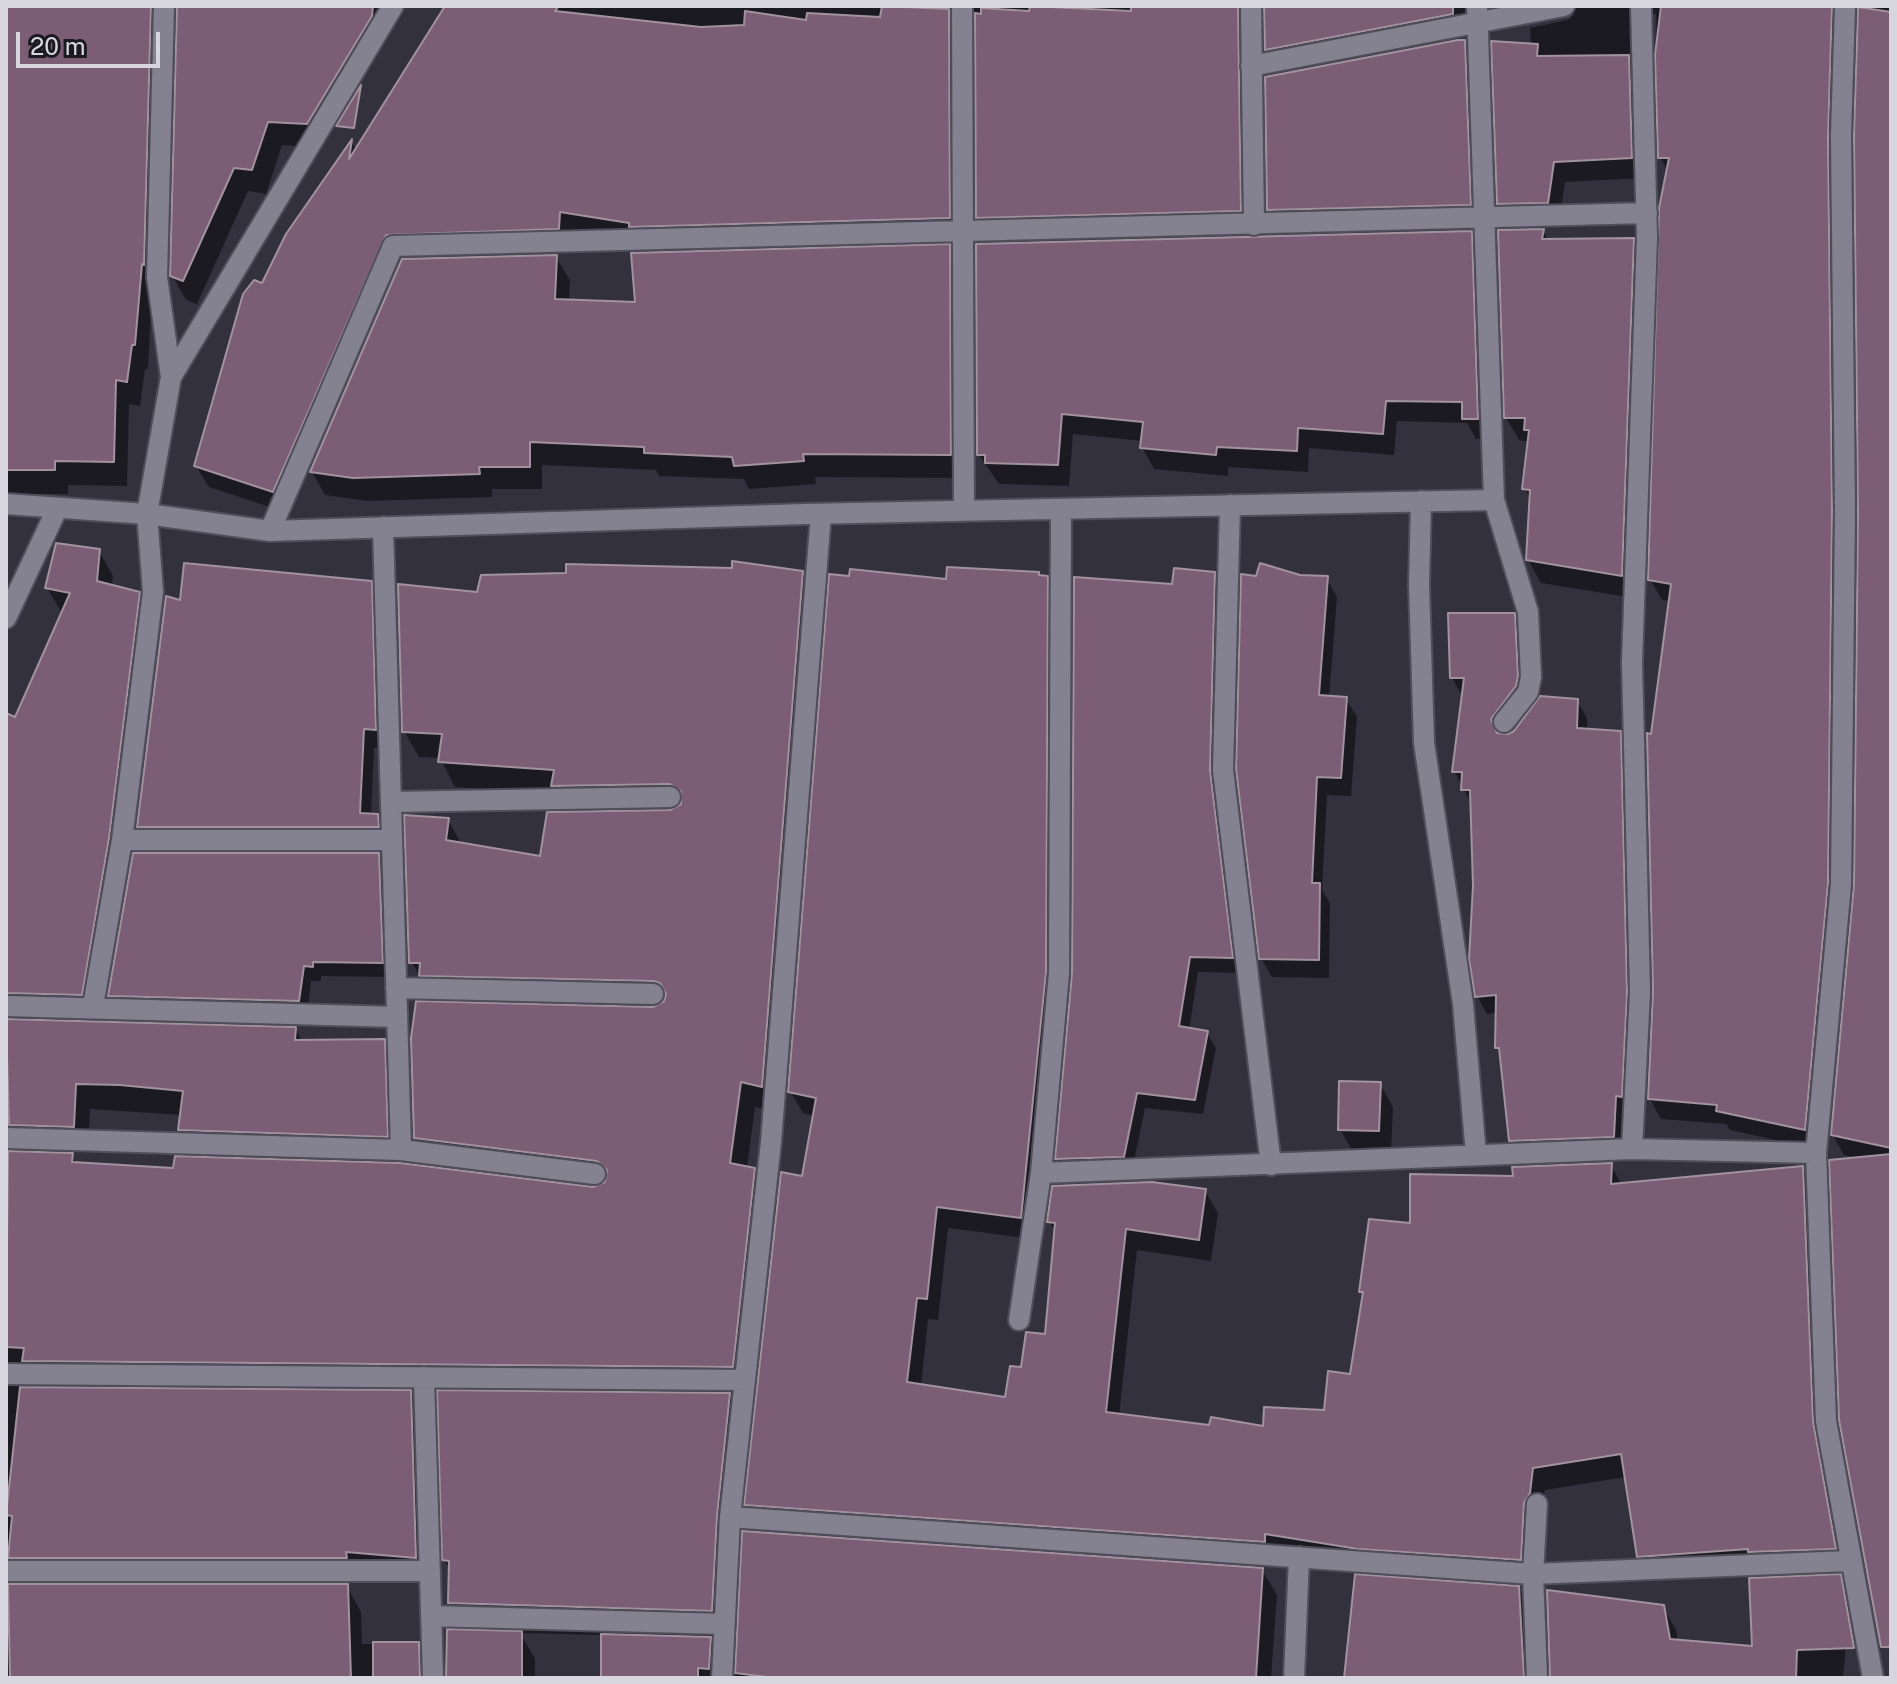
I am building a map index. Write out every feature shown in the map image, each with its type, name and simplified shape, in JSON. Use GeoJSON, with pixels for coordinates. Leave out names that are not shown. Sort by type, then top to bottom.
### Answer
{"type":"FeatureCollection","features":[{"type":"Feature","properties":{"kind":"street"},"geometry":{"type":"LineString","coordinates":[[93,1006],[122,840],[153,592],[147,514],[171,377],[157,277],[164,6]]}},
{"type":"Feature","properties":{"kind":"street"},"geometry":{"type":"LineString","coordinates":[[171,377],[393,6]]}},
{"type":"Feature","properties":{"kind":"street"},"geometry":{"type":"LineString","coordinates":[[962,6],[964,511]]}},
{"type":"Feature","properties":{"kind":"street"},"geometry":{"type":"LineString","coordinates":[[1251,6],[1254,225]]}},
{"type":"Feature","properties":{"kind":"street"},"geometry":{"type":"LineString","coordinates":[[1251,66],[1477,14],[1564,6]]}},
{"type":"Feature","properties":{"kind":"street"},"geometry":{"type":"LineString","coordinates":[[1632,1149],[1640,992],[1632,662],[1647,213],[1641,6]]}},
{"type":"Feature","properties":{"kind":"street"},"geometry":{"type":"LineString","coordinates":[[1845,6],[1841,135],[1845,526],[1841,884],[1816,1153],[1826,1421],[1849,1561],[1873,1678]]}},
{"type":"Feature","properties":{"kind":"street"},"geometry":{"type":"LineString","coordinates":[[1477,14],[1494,500],[1528,612],[1529,625],[1528,692],[1504,722]]}},
{"type":"Feature","properties":{"kind":"street"},"geometry":{"type":"LineString","coordinates":[[270,531],[393,246],[1647,213]]}},
{"type":"Feature","properties":{"kind":"street"},"geometry":{"type":"LineString","coordinates":[[6,504],[147,514],[270,531],[821,514],[1494,500]]}},
{"type":"Feature","properties":{"kind":"street"},"geometry":{"type":"LineString","coordinates":[[1421,501],[1419,585],[1424,743],[1463,1004],[1476,1155]]}},
{"type":"Feature","properties":{"kind":"street"},"geometry":{"type":"LineString","coordinates":[[1230,505],[1223,770],[1271,1165]]}},
{"type":"Feature","properties":{"kind":"street"},"geometry":{"type":"LineString","coordinates":[[6,618],[57,509]]}},
{"type":"Feature","properties":{"kind":"street"},"geometry":{"type":"LineString","coordinates":[[1019,1320],[1041,1173],[1059,973],[1061,509]]}},
{"type":"Feature","properties":{"kind":"street"},"geometry":{"type":"LineString","coordinates":[[722,1678],[730,1517],[771,1142],[821,514]]}},
{"type":"Feature","properties":{"kind":"street"},"geometry":{"type":"LineString","coordinates":[[383,527],[401,1150]]}},
{"type":"Feature","properties":{"kind":"street"},"geometry":{"type":"LineString","coordinates":[[391,802],[670,797]]}},
{"type":"Feature","properties":{"kind":"street"},"geometry":{"type":"LineString","coordinates":[[122,840],[392,840]]}},
{"type":"Feature","properties":{"kind":"street"},"geometry":{"type":"LineString","coordinates":[[396,988],[653,994]]}},
{"type":"Feature","properties":{"kind":"street"},"geometry":{"type":"LineString","coordinates":[[6,1006],[93,1006],[397,1017]]}},
{"type":"Feature","properties":{"kind":"street"},"geometry":{"type":"LineString","coordinates":[[6,1138],[401,1150],[595,1174]]}},
{"type":"Feature","properties":{"kind":"street"},"geometry":{"type":"LineString","coordinates":[[1041,1173],[1632,1149],[1816,1153]]}},
{"type":"Feature","properties":{"kind":"street"},"geometry":{"type":"LineString","coordinates":[[6,1374],[745,1380]]}},
{"type":"Feature","properties":{"kind":"street"},"geometry":{"type":"LineString","coordinates":[[424,1377],[433,1678]]}},
{"type":"Feature","properties":{"kind":"street"},"geometry":{"type":"LineString","coordinates":[[1537,1504],[1533,1574],[1537,1678]]}},
{"type":"Feature","properties":{"kind":"street"},"geometry":{"type":"LineString","coordinates":[[730,1517],[1533,1574],[1849,1561]]}},
{"type":"Feature","properties":{"kind":"street"},"geometry":{"type":"LineString","coordinates":[[1294,1678],[1299,1557]]}},
{"type":"Feature","properties":{"kind":"street"},"geometry":{"type":"LineString","coordinates":[[6,1571],[430,1571]]}},
{"type":"Feature","properties":{"kind":"street"},"geometry":{"type":"LineString","coordinates":[[431,1616],[724,1624]]}},
{"type":"Feature","properties":{"kind":"building"},"geometry":{"type":"Polygon","coordinates":[[[6,6],[151,6],[144,265],[135,345],[132,345],[127,382],[116,380],[114,462],[55,461],[55,470],[6,470],[6,6]]]}},
{"type":"Feature","properties":{"kind":"building"},"geometry":{"type":"Polygon","coordinates":[[[177,6],[373,6],[372,16],[307,124],[268,122],[252,170],[234,168],[183,281],[170,276],[177,6]]]}},
{"type":"Feature","properties":{"kind":"building"},"geometry":{"type":"Polygon","coordinates":[[[445,6],[559,6],[555,11],[701,27],[744,25],[745,11],[806,20],[807,13],[880,17],[882,6],[949,9],[950,218],[629,227],[629,223],[560,212],[559,229],[386,235],[273,492],[194,466],[243,294],[254,280],[262,283],[286,234],[352,139],[349,159],[445,6]]]}},
{"type":"Feature","properties":{"kind":"building"},"geometry":{"type":"Polygon","coordinates":[[[1030,6],[1131,11],[1131,6],[1238,6],[1241,211],[976,218],[975,13],[981,14],[981,8],[1029,11],[1030,6]]]}},
{"type":"Feature","properties":{"kind":"building"},"geometry":{"type":"Polygon","coordinates":[[[1264,6],[1453,6],[1453,14],[1265,50],[1264,6]]]}},
{"type":"Feature","properties":{"kind":"building"},"geometry":{"type":"Polygon","coordinates":[[[1661,6],[1832,6],[1828,135],[1832,511],[1828,883],[1805,1130],[1716,1111],[1717,1105],[1648,1099],[1653,992],[1647,733],[1651,734],[1671,584],[1648,580],[1659,208],[1669,158],[1658,158],[1655,55],[1661,6]]]}},
{"type":"Feature","properties":{"kind":"building"},"geometry":{"type":"Polygon","coordinates":[[[1858,7],[1891,12],[1891,1148],[1831,1135],[1854,884],[1858,511],[1854,135],[1858,7]]]}},
{"type":"Feature","properties":{"kind":"building"},"geometry":{"type":"Polygon","coordinates":[[[1465,40],[1471,205],[1267,210],[1265,77],[1465,40]]]}},
{"type":"Feature","properties":{"kind":"building"},"geometry":{"type":"Polygon","coordinates":[[[1491,41],[1538,44],[1537,56],[1629,55],[1632,158],[1554,162],[1548,203],[1497,204],[1491,41]]]}},
{"type":"Feature","properties":{"kind":"building"},"geometry":{"type":"Polygon","coordinates":[[[361,85],[354,128],[336,126],[361,85]]]}},
{"type":"Feature","properties":{"kind":"building"},"geometry":{"type":"Polygon","coordinates":[[[1544,229],[1542,239],[1634,238],[1622,576],[1526,560],[1530,490],[1522,489],[1529,430],[1524,430],[1525,418],[1504,418],[1498,230],[1544,229]]]}},
{"type":"Feature","properties":{"kind":"building"},"geometry":{"type":"Polygon","coordinates":[[[1472,231],[1478,419],[1462,419],[1462,402],[1386,401],[1383,434],[1298,428],[1297,451],[1217,447],[1216,455],[1140,448],[1143,422],[1062,414],[1058,465],[985,463],[985,455],[977,455],[976,244],[1472,231]]]}},
{"type":"Feature","properties":{"kind":"building"},"geometry":{"type":"Polygon","coordinates":[[[950,244],[951,455],[803,454],[804,461],[734,466],[732,457],[644,453],[644,447],[530,442],[530,467],[479,467],[480,474],[353,478],[310,472],[402,259],[557,255],[555,299],[635,302],[631,253],[950,244]]]}},
{"type":"Feature","properties":{"kind":"building"},"geometry":{"type":"Polygon","coordinates":[[[56,543],[100,549],[97,581],[140,592],[109,838],[82,995],[6,993],[6,713],[15,717],[70,593],[45,588],[56,543]]]}},
{"type":"Feature","properties":{"kind":"building"},"geometry":{"type":"Polygon","coordinates":[[[732,561],[803,571],[762,1087],[741,1082],[730,1163],[755,1168],[733,1367],[22,1361],[24,1348],[6,1347],[8,1151],[73,1153],[72,1162],[173,1168],[175,1156],[400,1163],[593,1187],[605,1182],[607,1170],[597,1161],[414,1138],[411,1038],[416,1001],[653,1007],[664,1001],[666,994],[660,983],[653,981],[419,976],[420,963],[409,963],[404,815],[449,818],[446,840],[540,856],[547,812],[670,810],[681,804],[681,791],[670,784],[551,786],[554,770],[438,762],[442,734],[402,732],[398,584],[477,592],[481,575],[566,573],[566,564],[732,568],[732,561]]]}},
{"type":"Feature","properties":{"kind":"building"},"geometry":{"type":"Polygon","coordinates":[[[184,563],[372,581],[376,730],[364,729],[360,813],[378,814],[379,827],[137,827],[166,596],[180,600],[184,563]]]}},
{"type":"Feature","properties":{"kind":"building"},"geometry":{"type":"Polygon","coordinates":[[[1260,563],[1300,575],[1328,576],[1319,695],[1347,697],[1341,778],[1317,777],[1312,883],[1320,883],[1319,960],[1259,959],[1236,769],[1241,574],[1256,576],[1260,563]]]}},
{"type":"Feature","properties":{"kind":"building"},"geometry":{"type":"Polygon","coordinates":[[[947,567],[1039,572],[1039,575],[1048,576],[1046,972],[1021,1218],[937,1207],[927,1299],[917,1298],[907,1382],[1005,1397],[1010,1366],[1021,1367],[1026,1332],[1045,1334],[1055,1223],[1047,1222],[1052,1186],[1152,1182],[1206,1189],[1199,1240],[1126,1229],[1106,1412],[1209,1425],[1211,1417],[1263,1426],[1264,1407],[1324,1410],[1328,1371],[1350,1374],[1363,1292],[1359,1292],[1369,1219],[1410,1223],[1410,1174],[1513,1176],[1512,1167],[1612,1163],[1611,1184],[1803,1166],[1813,1421],[1836,1549],[1748,1552],[1748,1549],[1637,1557],[1621,1454],[1533,1468],[1530,1493],[1524,1503],[1521,1560],[1358,1549],[1265,1534],[1265,1542],[744,1505],[781,1172],[802,1176],[816,1098],[788,1092],[829,574],[849,576],[850,569],[946,579],[947,567]]]}},
{"type":"Feature","properties":{"kind":"building"},"geometry":{"type":"Polygon","coordinates":[[[1174,568],[1215,572],[1210,770],[1233,958],[1190,957],[1179,1026],[1208,1031],[1195,1100],[1137,1093],[1124,1157],[1055,1159],[1072,973],[1074,577],[1172,584],[1174,568]]]}},
{"type":"Feature","properties":{"kind":"building"},"geometry":{"type":"Polygon","coordinates":[[[1448,613],[1515,613],[1518,676],[1516,686],[1491,719],[1497,733],[1514,731],[1540,696],[1578,699],[1577,728],[1621,731],[1627,992],[1622,1097],[1616,1096],[1614,1137],[1509,1141],[1499,1048],[1495,1048],[1496,995],[1475,997],[1469,959],[1473,886],[1470,790],[1461,790],[1462,772],[1452,772],[1464,678],[1450,678],[1448,613]]]}},
{"type":"Feature","properties":{"kind":"building"},"geometry":{"type":"Polygon","coordinates":[[[133,853],[379,853],[383,963],[313,962],[313,967],[304,966],[299,1001],[108,996],[133,853]]]}},
{"type":"Feature","properties":{"kind":"building"},"geometry":{"type":"Polygon","coordinates":[[[6,1019],[296,1027],[295,1040],[385,1039],[388,1137],[178,1130],[183,1091],[120,1085],[76,1084],[74,1127],[9,1125],[6,1019]]]}},
{"type":"Feature","properties":{"kind":"building"},"geometry":{"type":"Polygon","coordinates":[[[1339,1081],[1381,1082],[1379,1131],[1338,1130],[1339,1081]]]}},
{"type":"Feature","properties":{"kind":"building"},"geometry":{"type":"Polygon","coordinates":[[[1891,1154],[1891,1647],[1881,1647],[1839,1420],[1829,1160],[1891,1154]]]}},
{"type":"Feature","properties":{"kind":"building"},"geometry":{"type":"Polygon","coordinates":[[[20,1387],[411,1390],[416,1558],[346,1552],[347,1558],[8,1558],[12,1516],[6,1515],[20,1387]]]}},
{"type":"Feature","properties":{"kind":"building"},"geometry":{"type":"Polygon","coordinates":[[[437,1390],[730,1393],[717,1516],[712,1611],[448,1603],[449,1561],[442,1560],[437,1390]]]}},
{"type":"Feature","properties":{"kind":"building"},"geometry":{"type":"Polygon","coordinates":[[[742,1531],[1263,1568],[1256,1678],[776,1678],[735,1673],[742,1531]]]}},
{"type":"Feature","properties":{"kind":"building"},"geometry":{"type":"Polygon","coordinates":[[[1355,1574],[1519,1586],[1524,1678],[1344,1678],[1355,1574]]]}},
{"type":"Feature","properties":{"kind":"building"},"geometry":{"type":"Polygon","coordinates":[[[1841,1574],[1854,1648],[1797,1650],[1796,1678],[1550,1678],[1547,1590],[1664,1605],[1670,1639],[1752,1646],[1749,1578],[1841,1574]]]}},
{"type":"Feature","properties":{"kind":"building"},"geometry":{"type":"Polygon","coordinates":[[[8,1584],[348,1584],[351,1678],[10,1678],[8,1584]]]}},
{"type":"Feature","properties":{"kind":"building"},"geometry":{"type":"Polygon","coordinates":[[[447,1629],[522,1631],[522,1678],[446,1678],[447,1629]]]}},
{"type":"Feature","properties":{"kind":"building"},"geometry":{"type":"Polygon","coordinates":[[[601,1634],[711,1637],[709,1669],[698,1668],[698,1678],[601,1678],[601,1634]]]}},
{"type":"Feature","properties":{"kind":"building"},"geometry":{"type":"Polygon","coordinates":[[[373,1642],[419,1642],[420,1678],[373,1678],[373,1642]]]}}]}
